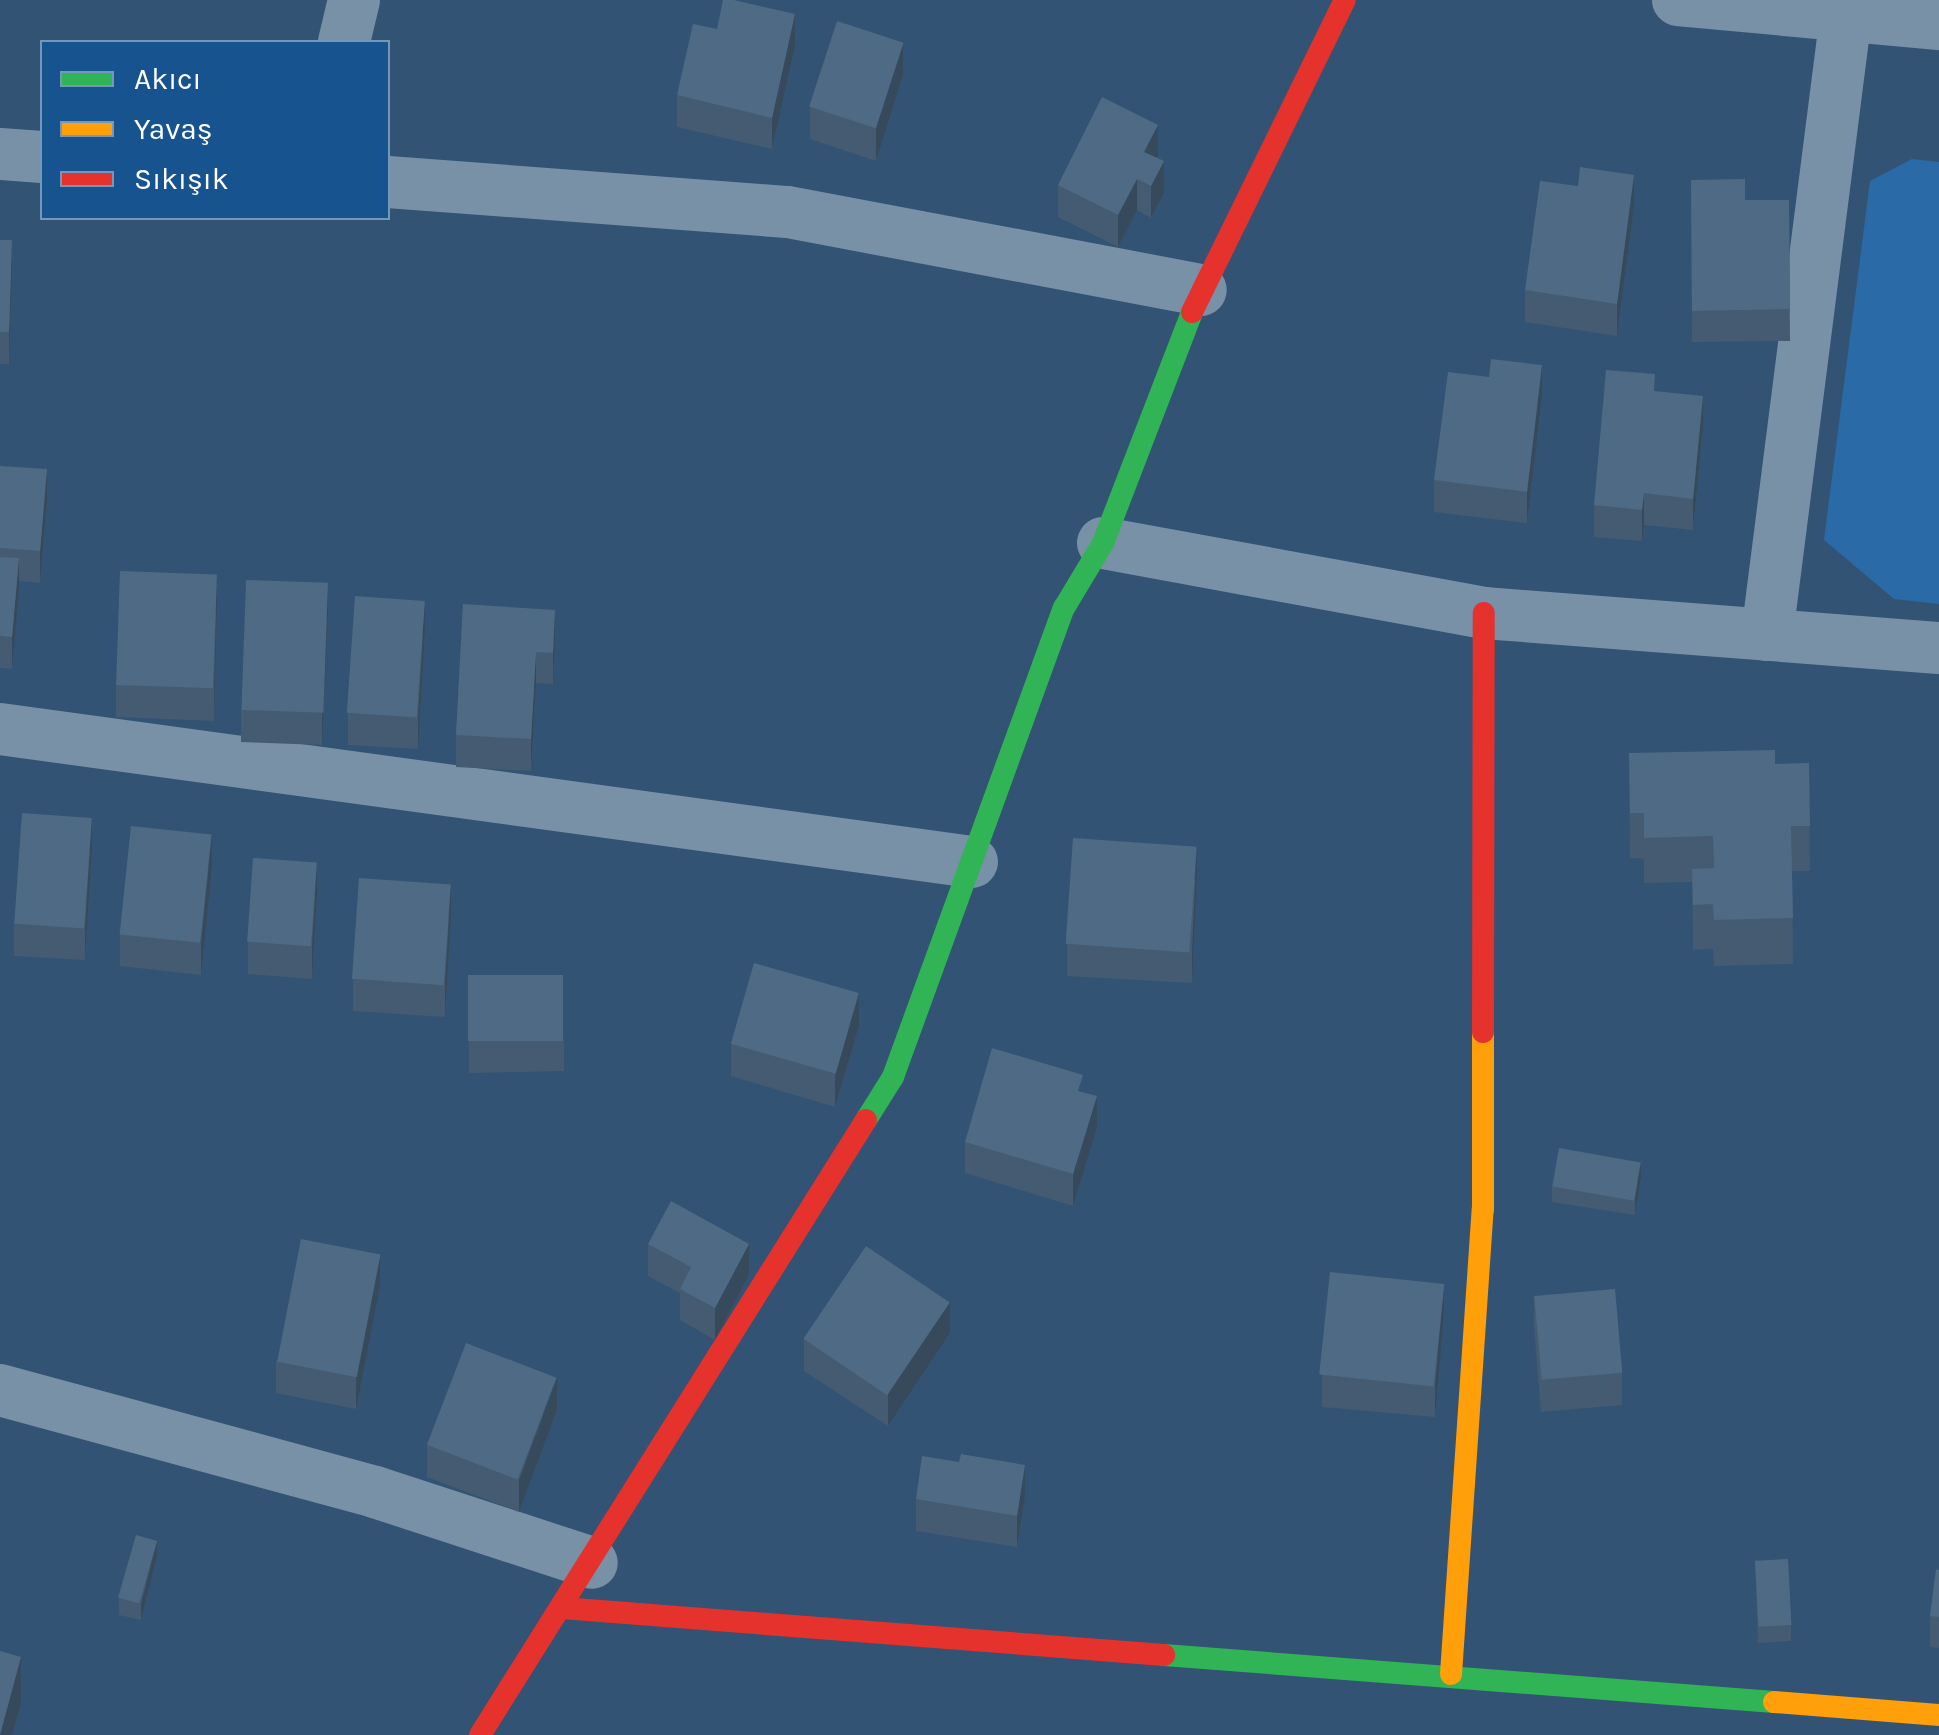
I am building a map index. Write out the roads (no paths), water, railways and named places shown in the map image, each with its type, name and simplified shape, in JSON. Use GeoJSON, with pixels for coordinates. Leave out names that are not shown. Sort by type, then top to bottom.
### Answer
{"type":"FeatureCollection","features":[{"type":"Feature","properties":{"kind":"street"},"geometry":{"type":"LineString","coordinates":[[344,40],[354,0]]}},
{"type":"Feature","properties":{"kind":"street"},"geometry":{"type":"LineString","coordinates":[[480,1735],[893,1077],[1064,608],[1102,543],[1201,290],[1345,0]]}},
{"type":"Feature","properties":{"kind":"street"},"geometry":{"type":"LineString","coordinates":[[1678,0],[1939,24]]}},
{"type":"Feature","properties":{"kind":"street"},"geometry":{"type":"LineString","coordinates":[[1768,635],[1846,16]]}},
{"type":"Feature","properties":{"kind":"street"},"geometry":{"type":"LineString","coordinates":[[0,154],[40,157]]}},
{"type":"Feature","properties":{"kind":"street"},"geometry":{"type":"LineString","coordinates":[[390,182],[788,212],[1201,290]]}},
{"type":"Feature","properties":{"kind":"street"},"geometry":{"type":"LineString","coordinates":[[1102,543],[1484,614],[1939,648]]}},
{"type":"Feature","properties":{"kind":"street"},"geometry":{"type":"LineString","coordinates":[[1451,1674],[1483,1210],[1484,614]]}},
{"type":"Feature","properties":{"kind":"street"},"geometry":{"type":"LineString","coordinates":[[0,729],[972,862]]}},
{"type":"Feature","properties":{"kind":"street"},"geometry":{"type":"LineString","coordinates":[[0,1390],[375,1492],[592,1562]]}},
{"type":"Feature","properties":{"kind":"street"},"geometry":{"type":"LineString","coordinates":[[562,1608],[1451,1674],[1939,1715]]}}]}
